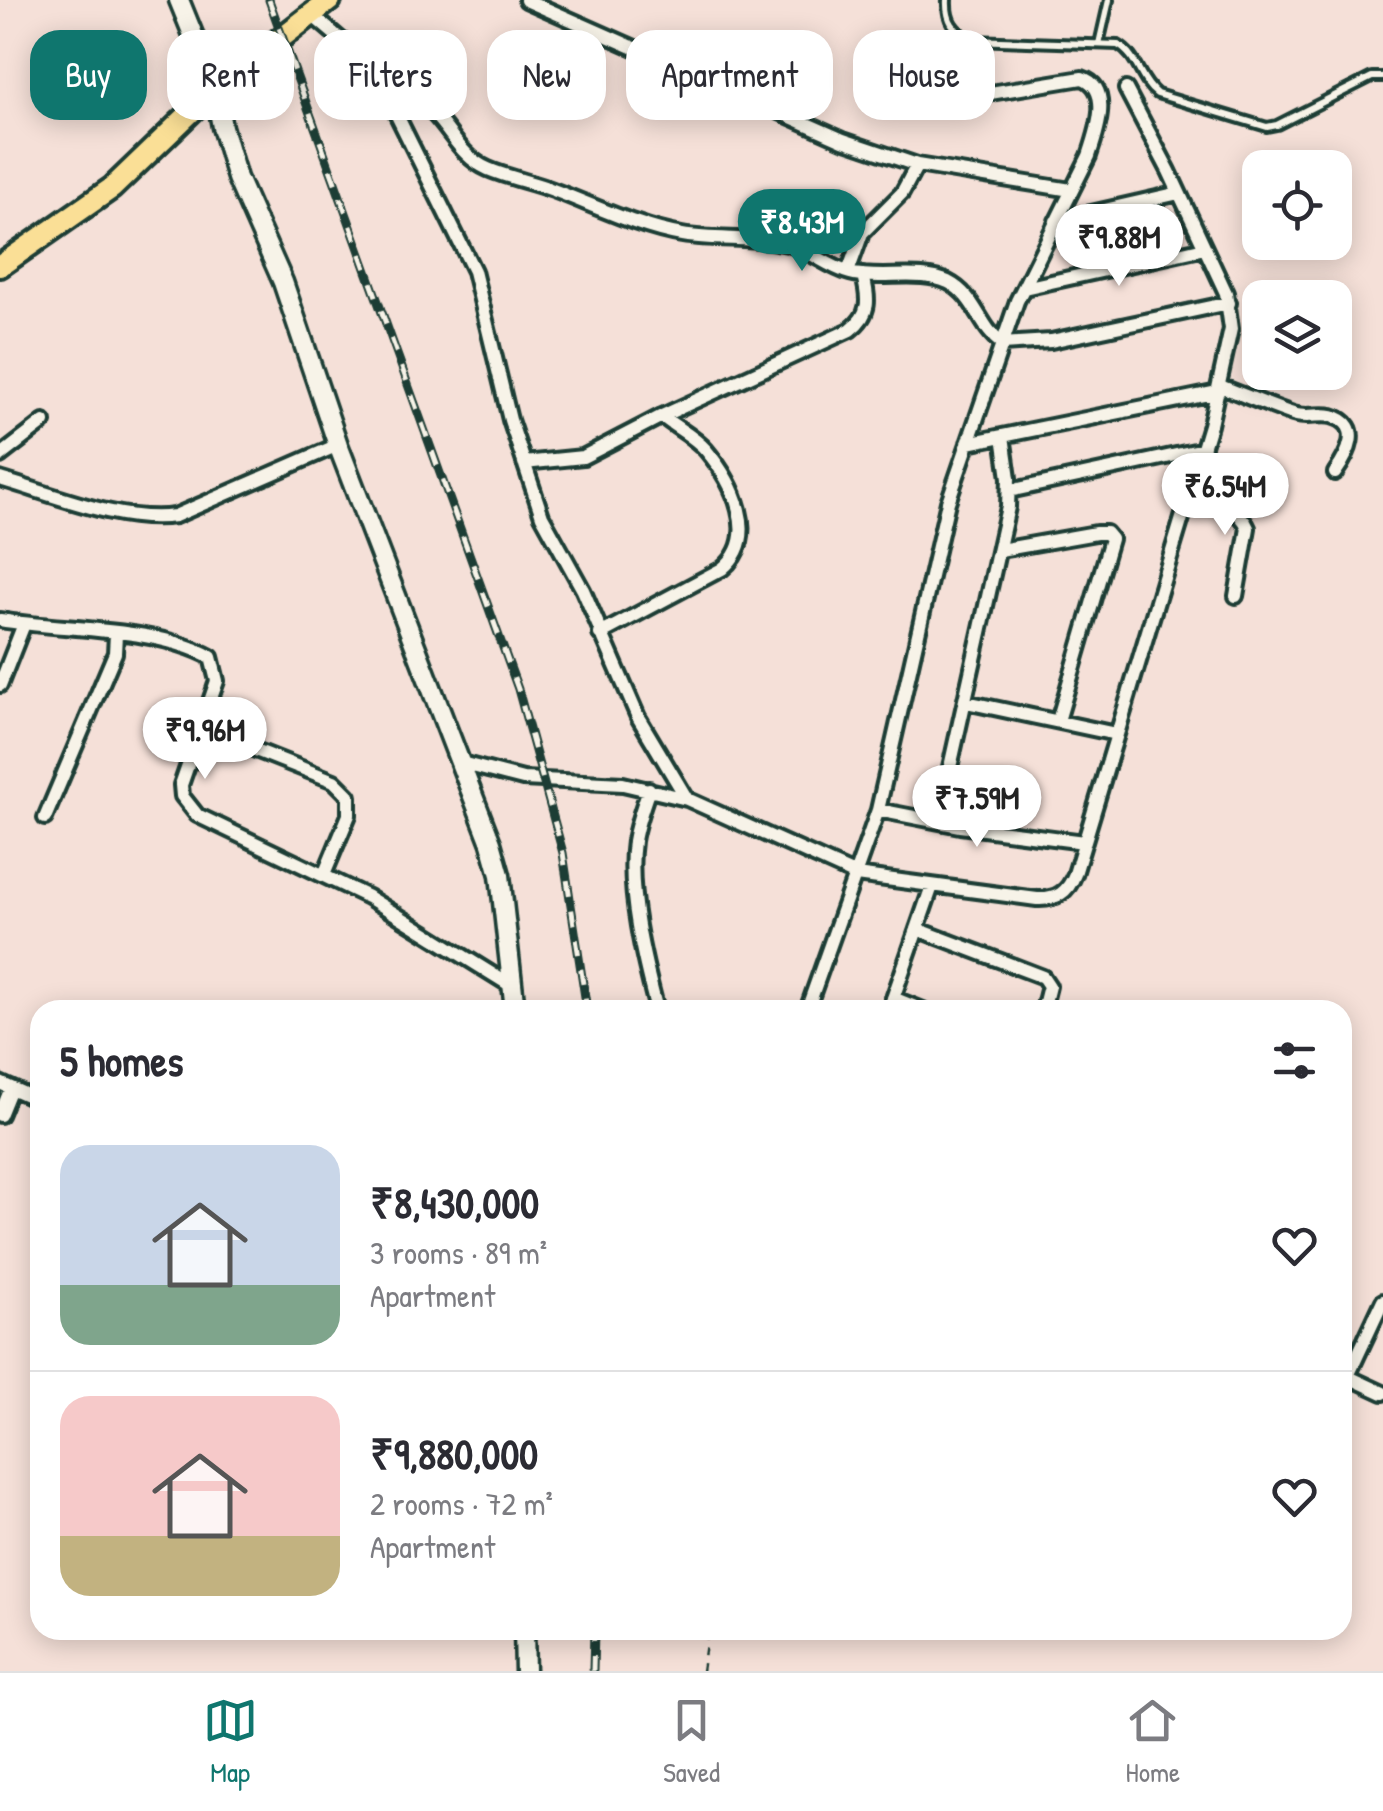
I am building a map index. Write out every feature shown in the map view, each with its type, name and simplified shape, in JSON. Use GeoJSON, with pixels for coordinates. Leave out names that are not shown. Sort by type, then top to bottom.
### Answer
{"type":"FeatureCollection","features":[{"type":"Feature","properties":{"kind":"main road"},"geometry":{"type":"LineString","coordinates":[[291,30],[330,0]]}},
{"type":"Feature","properties":{"kind":"main road"},"geometry":{"type":"LineString","coordinates":[[0,266],[112,188],[182,120]]}},
{"type":"Feature","properties":{"kind":"street"},"geometry":{"type":"LineString","coordinates":[[179,0],[191,30]]}},
{"type":"Feature","properties":{"kind":"street"},"geometry":{"type":"LineString","coordinates":[[526,0],[843,140],[917,165],[1071,190]]}},
{"type":"Feature","properties":{"kind":"street"},"geometry":{"type":"LineString","coordinates":[[312,14],[330,30]]}},
{"type":"Feature","properties":{"kind":"street"},"geometry":{"type":"LineString","coordinates":[[811,1000],[878,810],[934,553],[968,443],[1024,288],[1089,156],[1096,133],[1098,90],[1092,82],[1069,78],[995,92]]}},
{"type":"Feature","properties":{"kind":"street"},"geometry":{"type":"LineString","coordinates":[[462,762],[535,781],[590,780],[648,788],[688,799],[856,875],[1037,899],[1056,897],[1071,884],[1204,449],[1231,329],[1229,303],[1205,248],[1126,89]]}},
{"type":"Feature","properties":{"kind":"street"},"geometry":{"type":"LineString","coordinates":[[221,120],[238,178],[283,282],[338,445],[462,762],[500,875],[514,1000]]}},
{"type":"Feature","properties":{"kind":"street"},"geometry":{"type":"LineString","coordinates":[[399,120],[474,271],[495,362],[542,516],[568,560],[638,716],[688,799]]}},
{"type":"Feature","properties":{"kind":"street"},"geometry":{"type":"LineString","coordinates":[[436,120],[462,150],[487,168],[635,223],[686,236],[790,245],[863,276],[920,277],[950,283],[970,299],[989,332],[1002,344],[1052,341],[1229,303]]}},
{"type":"Feature","properties":{"kind":"street"},"geometry":{"type":"LineString","coordinates":[[848,272],[862,233],[902,193],[917,165]]}},
{"type":"Feature","properties":{"kind":"street"},"geometry":{"type":"LineString","coordinates":[[1056,222],[1179,192]]}},
{"type":"Feature","properties":{"kind":"street"},"geometry":{"type":"LineString","coordinates":[[1024,288],[1205,248]]}},
{"type":"Feature","properties":{"kind":"street"},"geometry":{"type":"LineString","coordinates":[[524,463],[582,456],[850,330],[867,311],[863,276]]}},
{"type":"Feature","properties":{"kind":"street"},"geometry":{"type":"LineString","coordinates":[[968,443],[1219,388],[1296,415],[1333,416],[1340,420],[1350,430],[1352,446],[1335,473]]}},
{"type":"Feature","properties":{"kind":"street"},"geometry":{"type":"LineString","coordinates":[[600,634],[722,568],[731,562],[740,542],[743,528],[738,506],[715,464],[693,437],[662,416]]}},
{"type":"Feature","properties":{"kind":"street"},"geometry":{"type":"LineString","coordinates":[[0,456],[44,422]]}},
{"type":"Feature","properties":{"kind":"street"},"geometry":{"type":"LineString","coordinates":[[938,821],[1000,550],[1009,492],[1003,436]]}},
{"type":"Feature","properties":{"kind":"street"},"geometry":{"type":"LineString","coordinates":[[0,479],[104,509],[161,518],[176,516],[338,445]]}},
{"type":"Feature","properties":{"kind":"street"},"geometry":{"type":"LineString","coordinates":[[1009,492],[1204,449]]}},
{"type":"Feature","properties":{"kind":"street"},"geometry":{"type":"LineString","coordinates":[[1191,491],[1238,512],[1245,520],[1246,542],[1236,596]]}},
{"type":"Feature","properties":{"kind":"street"},"geometry":{"type":"LineString","coordinates":[[1000,550],[1096,533],[1112,539],[1058,722]]}},
{"type":"Feature","properties":{"kind":"street"},"geometry":{"type":"LineString","coordinates":[[0,620],[148,636],[192,647],[211,657],[217,681],[181,786],[187,807],[368,897],[512,987]]}},
{"type":"Feature","properties":{"kind":"street"},"geometry":{"type":"LineString","coordinates":[[0,685],[24,624]]}},
{"type":"Feature","properties":{"kind":"street"},"geometry":{"type":"LineString","coordinates":[[45,818],[115,654],[116,634]]}},
{"type":"Feature","properties":{"kind":"street"},"geometry":{"type":"LineString","coordinates":[[966,702],[1116,734]]}},
{"type":"Feature","properties":{"kind":"street"},"geometry":{"type":"LineString","coordinates":[[200,728],[334,781],[350,796],[349,814],[324,875]]}},
{"type":"Feature","properties":{"kind":"street"},"geometry":{"type":"LineString","coordinates":[[648,788],[634,842],[633,871],[655,1000]]}},
{"type":"Feature","properties":{"kind":"street"},"geometry":{"type":"LineString","coordinates":[[878,810],[1084,842]]}},
{"type":"Feature","properties":{"kind":"street"},"geometry":{"type":"LineString","coordinates":[[892,1000],[932,886]]}},
{"type":"Feature","properties":{"kind":"street"},"geometry":{"type":"LineString","coordinates":[[916,930],[1043,977],[1049,986],[1046,1000]]}},
{"type":"Feature","properties":{"kind":"street"},"geometry":{"type":"LineString","coordinates":[[0,1115],[5,1085],[30,1097]]}},
{"type":"Feature","properties":{"kind":"street"},"geometry":{"type":"LineString","coordinates":[[1352,1363],[1383,1301]]}},
{"type":"Feature","properties":{"kind":"street"},"geometry":{"type":"LineString","coordinates":[[1352,1382],[1383,1393]]}},
{"type":"Feature","properties":{"kind":"street"},"geometry":{"type":"LineString","coordinates":[[524,1640],[525,1671]]}},
{"type":"Feature","properties":{"kind":"lane"},"geometry":{"type":"LineString","coordinates":[[948,0],[948,20],[954,29],[972,40],[1125,48],[1145,82],[1163,98],[1259,126],[1277,126],[1372,77],[1383,77]]}},
{"type":"Feature","properties":{"kind":"lane"},"geometry":{"type":"LineString","coordinates":[[1098,44],[1108,0]]}},
{"type":"Feature","properties":{"kind":"path"},"geometry":{"type":"LineString","coordinates":[[702,1671],[707,1640]]}},
{"type":"Feature","properties":{"kind":"railway"},"geometry":{"type":"LineString","coordinates":[[269,0],[518,689],[563,853],[585,1000]]}},
{"type":"Feature","properties":{"kind":"railway"},"geometry":{"type":"LineString","coordinates":[[593,1671],[594,1640]]}}]}
